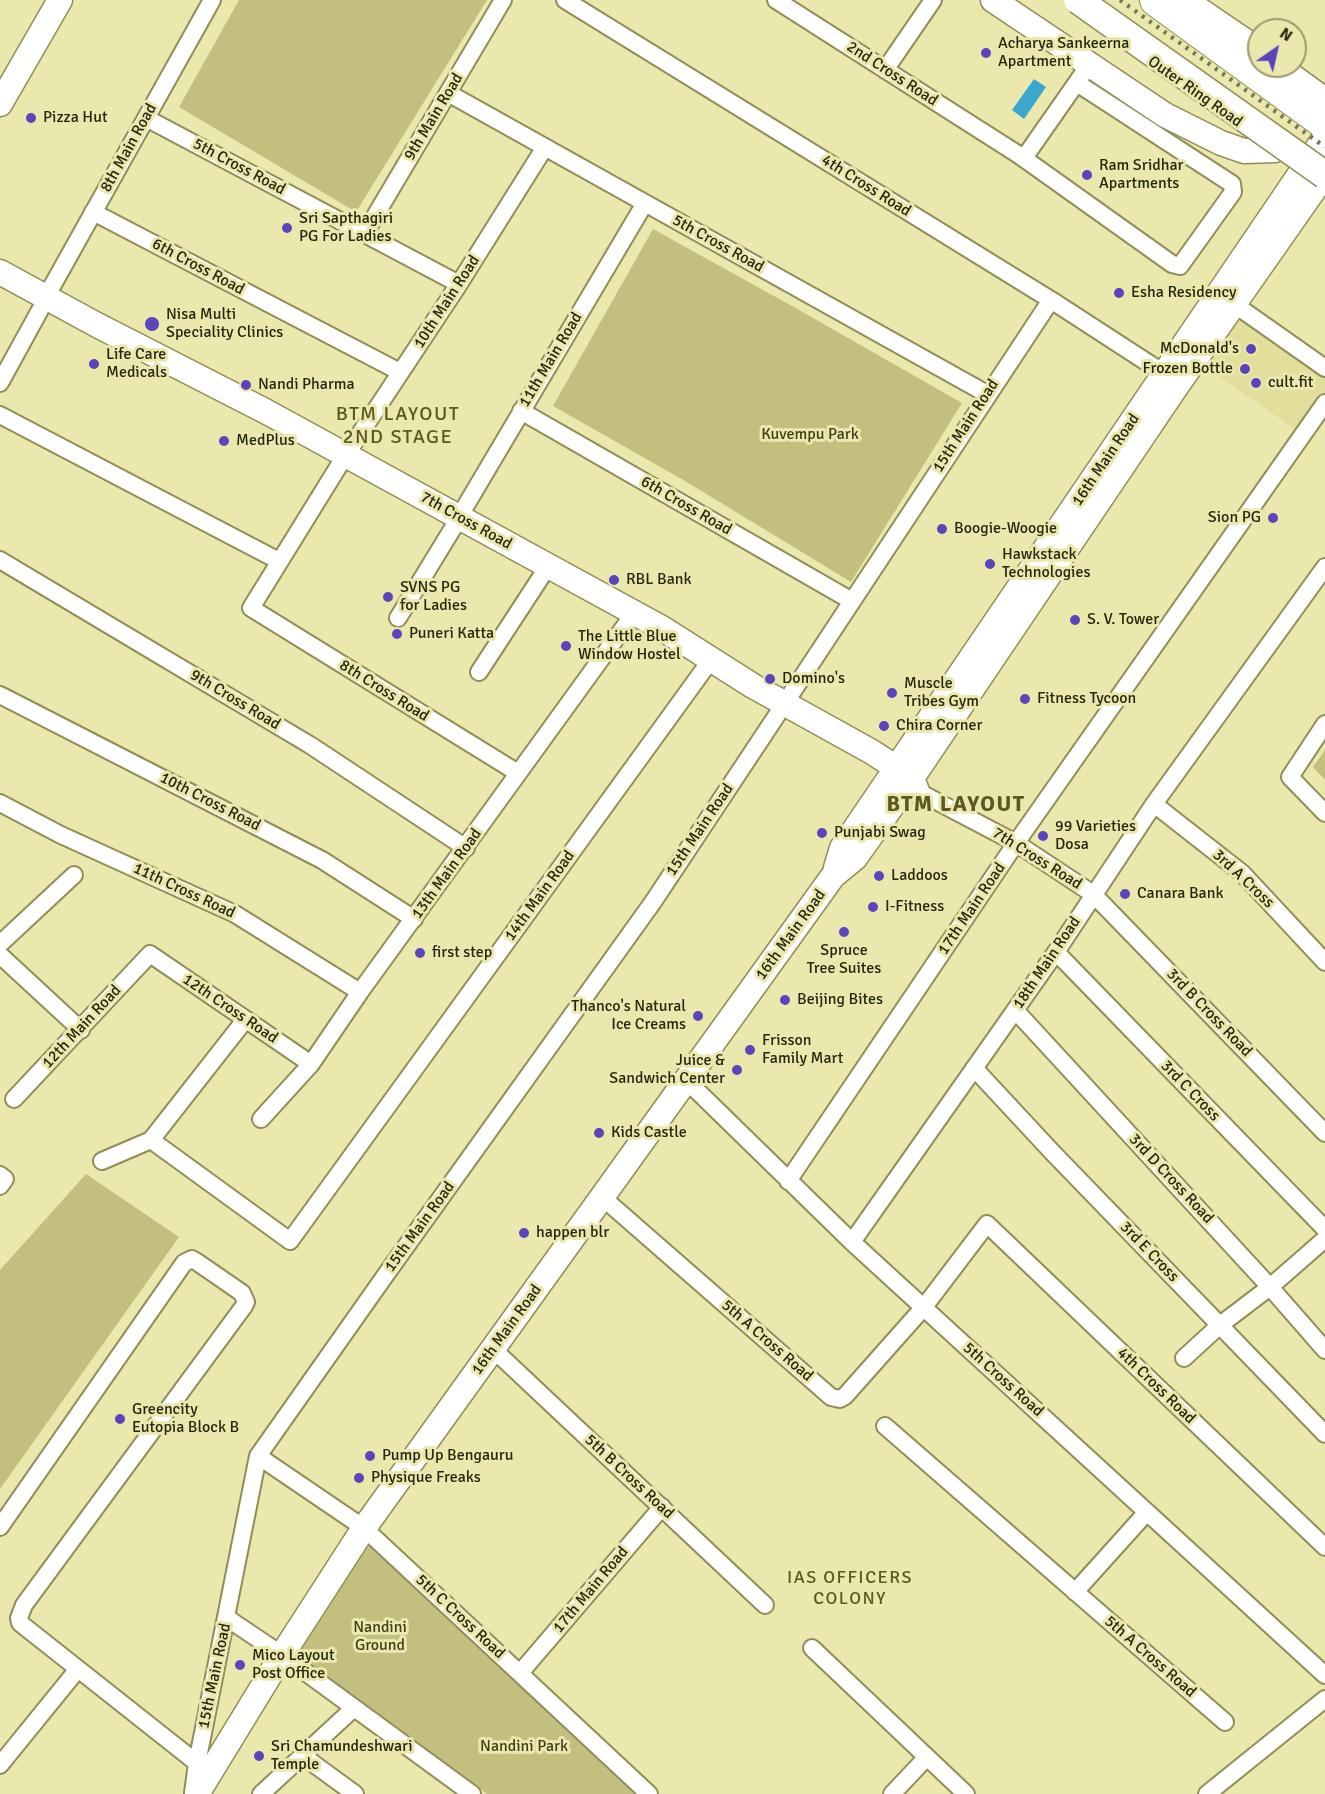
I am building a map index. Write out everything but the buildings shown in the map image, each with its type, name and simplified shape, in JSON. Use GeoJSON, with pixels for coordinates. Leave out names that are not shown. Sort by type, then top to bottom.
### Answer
{"type":"FeatureCollection","features":[{"type":"Feature","properties":{"kind":"highway","name":"Outer Ring Road"},"geometry":{"type":"LineString","coordinates":[[1064,0],[1275,150],[1319,177]]}},
{"type":"Feature","properties":{"kind":"highway"},"geometry":{"type":"LineString","coordinates":[[1156,0],[1236,44],[1325,123]]}},
{"type":"Feature","properties":{"kind":"main road"},"geometry":{"type":"LineString","coordinates":[[1078,0],[1319,177]]}},
{"type":"Feature","properties":{"kind":"street"},"geometry":{"type":"LineString","coordinates":[[0,104],[60,0]]}},
{"type":"Feature","properties":{"kind":"street","name":"8th Main Road"},"geometry":{"type":"LineString","coordinates":[[0,383],[212,0]]}},
{"type":"Feature","properties":{"kind":"street","name":"9th Main Road"},"geometry":{"type":"LineString","coordinates":[[365,233],[503,0]]}},
{"type":"Feature","properties":{"kind":"street","name":"4th Cross Road"},"geometry":{"type":"LineString","coordinates":[[565,0],[1051,300],[1165,374]]}},
{"type":"Feature","properties":{"kind":"street"},"geometry":{"type":"LineString","coordinates":[[885,70],[933,0]]}},
{"type":"Feature","properties":{"kind":"street"},"geometry":{"type":"LineString","coordinates":[[993,0],[1083,74],[1221,143],[1245,151],[1275,150]]}},
{"type":"Feature","properties":{"kind":"street"},"geometry":{"type":"LineString","coordinates":[[1185,0],[1236,44]]}},
{"type":"Feature","properties":{"kind":"street","name":"2nd Cross Road"},"geometry":{"type":"LineString","coordinates":[[784,2],[885,70],[1024,158],[1172,264],[1180,266],[1233,192],[1232,184],[1083,74]]}},
{"type":"Feature","properties":{"kind":"street"},"geometry":{"type":"LineString","coordinates":[[1024,158],[1083,74]]}},
{"type":"Feature","properties":{"kind":"street"},"geometry":{"type":"LineString","coordinates":[[1295,78],[1325,100]]}},
{"type":"Feature","properties":{"kind":"street","name":"5th Cross Road"},"geometry":{"type":"LineString","coordinates":[[448,93],[987,394]]}},
{"type":"Feature","properties":{"kind":"street","name":"5th Cross Road"},"geometry":{"type":"LineString","coordinates":[[146,118],[459,284]]}},
{"type":"Feature","properties":{"kind":"street","name":"16th Main Road"},"geometry":{"type":"LineString","coordinates":[[904,781],[1234,304],[1319,177],[1325,137]]}},
{"type":"Feature","properties":{"kind":"street","name":"10th Main Road"},"geometry":{"type":"LineString","coordinates":[[251,608],[343,460],[459,284],[545,147]]}},
{"type":"Feature","properties":{"kind":"street","name":"16th Main Road"},"geometry":{"type":"LineString","coordinates":[[195,1794],[364,1528],[833,876],[855,858],[1165,374],[1319,177]]}},
{"type":"Feature","properties":{"kind":"street","name":"11th Main Road"},"geometry":{"type":"LineString","coordinates":[[398,618],[645,203]]}},
{"type":"Feature","properties":{"kind":"street","name":"6th Cross Road"},"geometry":{"type":"LineString","coordinates":[[93,212],[400,372]]}},
{"type":"Feature","properties":{"kind":"street","name":"7th Cross Road"},"geometry":{"type":"LineString","coordinates":[[0,272],[43,304],[129,357],[343,460],[456,522],[660,627],[753,686],[781,709]]}},
{"type":"Feature","properties":{"kind":"street","name":"7th Cross Road"},"geometry":{"type":"LineString","coordinates":[[0,287],[43,304]]}},
{"type":"Feature","properties":{"kind":"street","name":"15th Main Road"},"geometry":{"type":"LineString","coordinates":[[195,1794],[197,1763],[258,1456],[653,902],[1051,300]]}},
{"type":"Feature","properties":{"kind":"street"},"geometry":{"type":"LineString","coordinates":[[1234,304],[1325,368]]}},
{"type":"Feature","properties":{"kind":"street","name":"17th Main Road"},"geometry":{"type":"LineString","coordinates":[[788,1181],[1016,843],[1325,403]]}},
{"type":"Feature","properties":{"kind":"street","name":"6th Cross Road"},"geometry":{"type":"LineString","coordinates":[[521,411],[852,601]]}},
{"type":"Feature","properties":{"kind":"street"},"geometry":{"type":"LineString","coordinates":[[0,415],[279,561]]}},
{"type":"Feature","properties":{"kind":"street","name":"7th Cross Road"},"geometry":{"type":"LineString","coordinates":[[456,522],[541,577],[705,668],[746,698],[781,709],[872,752],[904,781],[1016,843],[1093,894]]}},
{"type":"Feature","properties":{"kind":"street","name":"9th Cross Road"},"geometry":{"type":"LineString","coordinates":[[0,560],[310,745],[466,848]]}},
{"type":"Feature","properties":{"kind":"street","name":"18th Main Road"},"geometry":{"type":"LineString","coordinates":[[852,1242],[1056,952],[1154,804],[1325,567]]}},
{"type":"Feature","properties":{"kind":"street"},"geometry":{"type":"LineString","coordinates":[[479,672],[541,577]]}},
{"type":"Feature","properties":{"kind":"street","name":"8th Cross Road"},"geometry":{"type":"LineString","coordinates":[[251,608],[518,773]]}},
{"type":"Feature","properties":{"kind":"street","name":"13th Main Road"},"geometry":{"type":"LineString","coordinates":[[261,1119],[311,1064],[360,992],[627,623]]}},
{"type":"Feature","properties":{"kind":"street","name":"14th Main Road"},"geometry":{"type":"LineString","coordinates":[[151,1140],[290,1241],[705,668]]}},
{"type":"Feature","properties":{"kind":"street","name":"10th Cross Road"},"geometry":{"type":"LineString","coordinates":[[0,695],[322,860],[414,919]]}},
{"type":"Feature","properties":{"kind":"street"},"geometry":{"type":"LineString","coordinates":[[1325,724],[1290,777],[1325,813]]}},
{"type":"Feature","properties":{"kind":"street","name":"11th Cross Road"},"geometry":{"type":"LineString","coordinates":[[0,803],[61,835],[235,914],[360,992]]}},
{"type":"Feature","properties":{"kind":"street","name":"3rd A Cross"},"geometry":{"type":"LineString","coordinates":[[1154,804],[1242,873],[1325,962]]}},
{"type":"Feature","properties":{"kind":"street"},"geometry":{"type":"LineString","coordinates":[[74,875],[1,945],[81,1030]]}},
{"type":"Feature","properties":{"kind":"street","name":"3rd B Cross Road"},"geometry":{"type":"LineString","coordinates":[[1093,894],[1325,1133]]}},
{"type":"Feature","properties":{"kind":"street","name":"3rd C Cross"},"geometry":{"type":"LineString","coordinates":[[1056,952],[1325,1229]]}},
{"type":"Feature","properties":{"kind":"street","name":"12th Main Road"},"geometry":{"type":"LineString","coordinates":[[14,1099],[150,954]]}},
{"type":"Feature","properties":{"kind":"street","name":"12th Cross Road"},"geometry":{"type":"LineString","coordinates":[[150,954],[311,1064]]}},
{"type":"Feature","properties":{"kind":"street","name":"3rd D Cross Road"},"geometry":{"type":"LineString","coordinates":[[1015,1010],[1270,1287],[1325,1350]]}},
{"type":"Feature","properties":{"kind":"street"},"geometry":{"type":"LineString","coordinates":[[102,1161],[151,1140],[245,1020]]}},
{"type":"Feature","properties":{"kind":"street","name":"3rd E Cross"},"geometry":{"type":"LineString","coordinates":[[974,1068],[1053,1153],[1325,1434]]}},
{"type":"Feature","properties":{"kind":"street","name":"5th Cross Road"},"geometry":{"type":"LineString","coordinates":[[686,1080],[852,1242],[1325,1675]]}},
{"type":"Feature","properties":{"kind":"street","name":"5th A Cross Road"},"geometry":{"type":"LineString","coordinates":[[602,1197],[836,1399],[845,1396],[924,1307]]}},
{"type":"Feature","properties":{"kind":"street","name":"4th Cross Road"},"geometry":{"type":"LineString","coordinates":[[924,1307],[987,1224],[1325,1547]]}},
{"type":"Feature","properties":{"kind":"street"},"geometry":{"type":"LineString","coordinates":[[1184,1358],[1220,1325],[1270,1287],[1325,1239]]}},
{"type":"Feature","properties":{"kind":"street"},"geometry":{"type":"LineString","coordinates":[[0,1527],[184,1263],[192,1259],[242,1293],[246,1302],[244,1306],[20,1612],[20,1623],[197,1763]]}},
{"type":"Feature","properties":{"kind":"street","name":"5th B Cross Road"},"geometry":{"type":"LineString","coordinates":[[493,1349],[765,1605]]}},
{"type":"Feature","properties":{"kind":"street","name":"5th A Cross Road"},"geometry":{"type":"LineString","coordinates":[[885,1426],[1225,1722]]}},
{"type":"Feature","properties":{"kind":"street","name":"5th C Cross Road"},"geometry":{"type":"LineString","coordinates":[[258,1456],[364,1528],[649,1794]]}},
{"type":"Feature","properties":{"kind":"street","name":"17th Main Road"},"geometry":{"type":"LineString","coordinates":[[520,1673],[662,1508]]}},
{"type":"Feature","properties":{"kind":"street"},"geometry":{"type":"LineString","coordinates":[[1075,1592],[1147,1512]]}},
{"type":"Feature","properties":{"kind":"street"},"geometry":{"type":"LineString","coordinates":[[227,1618],[282,1655],[472,1794]]}},
{"type":"Feature","properties":{"kind":"street"},"geometry":{"type":"LineString","coordinates":[[812,1648],[966,1794]]}},
{"type":"Feature","properties":{"kind":"street"},"geometry":{"type":"LineString","coordinates":[[0,1765],[78,1669]]}},
{"type":"Feature","properties":{"kind":"street"},"geometry":{"type":"LineString","coordinates":[[1207,1794],[1325,1699]]}},
{"type":"Feature","properties":{"kind":"street"},"geometry":{"type":"LineString","coordinates":[[261,1794],[354,1708]]}},
{"type":"Feature","properties":{"kind":"street"},"geometry":{"type":"LineString","coordinates":[[303,1756],[353,1793]]}},
{"type":"Feature","properties":{"kind":"street"},"geometry":{"type":"LineString","coordinates":[[892,1794],[927,1757]]}},
{"type":"Feature","properties":{"kind":"shaded area"},"geometry":{"type":"Polygon","coordinates":[[[1239,316],[1325,375],[1325,392],[1298,431],[1204,367],[1239,316]]]}},
{"type":"Feature","properties":{"kind":"green space"},"geometry":{"type":"Polygon","coordinates":[[[239,0],[487,0],[356,212],[179,107],[239,0]]]}},
{"type":"Feature","properties":{"kind":"green space","name":"Kuvempu Park"},"geometry":{"type":"Polygon","coordinates":[[[653,229],[962,403],[851,582],[685,481],[553,406],[653,229]]]}},
{"type":"Feature","properties":{"kind":"green space"},"geometry":{"type":"Polygon","coordinates":[[[1325,750],[1325,780],[1313,767],[1325,750]]]}},
{"type":"Feature","properties":{"kind":"green space"},"geometry":{"type":"Polygon","coordinates":[[[86,1174],[179,1237],[0,1489],[0,1270],[86,1174]]]}},
{"type":"Feature","properties":{"kind":"green space","name":"Nandini Ground"},"geometry":{"type":"Polygon","coordinates":[[[366,1537],[642,1794],[487,1794],[292,1654],[366,1537]]]}},
{"type":"Feature","properties":{"kind":"water"},"geometry":{"type":"Polygon","coordinates":[[[1034,79],[1046,87],[1024,119],[1012,110],[1034,79]]]}},
{"type":"Feature","properties":{"kind":"railway"},"geometry":{"type":"LineString","coordinates":[[1094,0],[1325,164]]}},
{"type":"Feature","properties":{"kind":"railway"},"geometry":{"type":"LineString","coordinates":[[1120,0],[1325,147]]}},
{"type":"Feature","properties":{"kind":"place","name":"Acharya Sankeerna Apartment"},"geometry":{"type":"Point","coordinates":[986,53]}},
{"type":"Feature","properties":{"kind":"place","name":"Pizza Hut"},"geometry":{"type":"Point","coordinates":[31,118]}},
{"type":"Feature","properties":{"kind":"place","name":"Ram Sridhar Apartments"},"geometry":{"type":"Point","coordinates":[1087,175]}},
{"type":"Feature","properties":{"kind":"place","name":"Sri Sapthagiri PG For Ladies"},"geometry":{"type":"Point","coordinates":[287,228]}},
{"type":"Feature","properties":{"kind":"place","name":"Esha Residency"},"geometry":{"type":"Point","coordinates":[1119,293]}},
{"type":"Feature","properties":{"kind":"place","name":"Nisa Multi Speciality Clinics"},"geometry":{"type":"Point","coordinates":[152,324]}},
{"type":"Feature","properties":{"kind":"place","name":"McDonald's"},"geometry":{"type":"Point","coordinates":[1251,349]}},
{"type":"Feature","properties":{"kind":"place","name":"Life Care Medicals"},"geometry":{"type":"Point","coordinates":[94,364]}},
{"type":"Feature","properties":{"kind":"place","name":"Frozen Bottle"},"geometry":{"type":"Point","coordinates":[1245,369]}},
{"type":"Feature","properties":{"kind":"place","name":"cult.fit"},"geometry":{"type":"Point","coordinates":[1256,383]}},
{"type":"Feature","properties":{"kind":"place","name":"Nandi Pharma"},"geometry":{"type":"Point","coordinates":[246,385]}},
{"type":"Feature","properties":{"kind":"place","name":"MedPlus"},"geometry":{"type":"Point","coordinates":[224,441]}},
{"type":"Feature","properties":{"kind":"place","name":"Sion PG"},"geometry":{"type":"Point","coordinates":[1273,518]}},
{"type":"Feature","properties":{"kind":"place","name":"Boogie-Woogie"},"geometry":{"type":"Point","coordinates":[942,529]}},
{"type":"Feature","properties":{"kind":"place","name":"Hawkstack Technologies"},"geometry":{"type":"Point","coordinates":[990,564]}},
{"type":"Feature","properties":{"kind":"place","name":"RBL Bank"},"geometry":{"type":"Point","coordinates":[614,580]}},
{"type":"Feature","properties":{"kind":"place","name":"SVNS PG for Ladies"},"geometry":{"type":"Point","coordinates":[388,597]}},
{"type":"Feature","properties":{"kind":"place","name":"S. V. Tower"},"geometry":{"type":"Point","coordinates":[1075,620]}},
{"type":"Feature","properties":{"kind":"place","name":"Puneri Katta"},"geometry":{"type":"Point","coordinates":[397,634]}},
{"type":"Feature","properties":{"kind":"place","name":"The Little Blue Window Hostel"},"geometry":{"type":"Point","coordinates":[566,646]}},
{"type":"Feature","properties":{"kind":"place","name":"Domino's"},"geometry":{"type":"Point","coordinates":[770,679]}},
{"type":"Feature","properties":{"kind":"place","name":"Muscle Tribes Gym"},"geometry":{"type":"Point","coordinates":[892,693]}},
{"type":"Feature","properties":{"kind":"place","name":"Fitness Tycoon"},"geometry":{"type":"Point","coordinates":[1025,699]}},
{"type":"Feature","properties":{"kind":"place","name":"Chira Corner"},"geometry":{"type":"Point","coordinates":[884,726]}},
{"type":"Feature","properties":{"kind":"place","name":"Punjabi Swag"},"geometry":{"type":"Point","coordinates":[822,833]}},
{"type":"Feature","properties":{"kind":"place","name":"99 Varieties Dosa"},"geometry":{"type":"Point","coordinates":[1043,836]}},
{"type":"Feature","properties":{"kind":"place","name":"Laddoos"},"geometry":{"type":"Point","coordinates":[879,876]}},
{"type":"Feature","properties":{"kind":"place","name":"Canara Bank"},"geometry":{"type":"Point","coordinates":[1125,894]}},
{"type":"Feature","properties":{"kind":"place","name":"I-Fitness"},"geometry":{"type":"Point","coordinates":[873,907]}},
{"type":"Feature","properties":{"kind":"place","name":"Spruce Tree Suites"},"geometry":{"type":"Point","coordinates":[844,932]}},
{"type":"Feature","properties":{"kind":"place","name":"first step"},"geometry":{"type":"Point","coordinates":[420,953]}},
{"type":"Feature","properties":{"kind":"place","name":"Beijing Bites"},"geometry":{"type":"Point","coordinates":[785,1000]}},
{"type":"Feature","properties":{"kind":"place","name":"Thanco's Natural Ice Creams"},"geometry":{"type":"Point","coordinates":[698,1016]}},
{"type":"Feature","properties":{"kind":"place","name":"Frisson Family Mart"},"geometry":{"type":"Point","coordinates":[750,1050]}},
{"type":"Feature","properties":{"kind":"place","name":"Juice & Sandwich Center"},"geometry":{"type":"Point","coordinates":[737,1070]}},
{"type":"Feature","properties":{"kind":"place","name":"Kids Castle"},"geometry":{"type":"Point","coordinates":[599,1133]}},
{"type":"Feature","properties":{"kind":"place","name":"happen blr"},"geometry":{"type":"Point","coordinates":[524,1233]}},
{"type":"Feature","properties":{"kind":"place","name":"Greencity Eutopia Block B"},"geometry":{"type":"Point","coordinates":[120,1419]}},
{"type":"Feature","properties":{"kind":"place","name":"Pump Up Bengauru"},"geometry":{"type":"Point","coordinates":[370,1456]}},
{"type":"Feature","properties":{"kind":"place","name":"Physique Freaks"},"geometry":{"type":"Point","coordinates":[359,1478]}},
{"type":"Feature","properties":{"kind":"place","name":"Mico Layout Post Office"},"geometry":{"type":"Point","coordinates":[240,1665]}},
{"type":"Feature","properties":{"kind":"place","name":"Sri Chamundeshwari Temple"},"geometry":{"type":"Point","coordinates":[259,1756]}},
{"type":"Feature","properties":{"kind":"district","name":"BTM LAYOUT 2ND STAGE"},"geometry":{"type":"Point","coordinates":[398,426]}},
{"type":"Feature","properties":{"kind":"district","name":"BTM LAYOUT"},"geometry":{"type":"Point","coordinates":[956,805]}},
{"type":"Feature","properties":{"kind":"district","name":"IAS OFFICERS COLONY"},"geometry":{"type":"Point","coordinates":[850,1588]}},
{"type":"Feature","properties":{"kind":"park label","name":"Nandini Park"},"geometry":{"type":"Point","coordinates":[524,1747]}}]}
